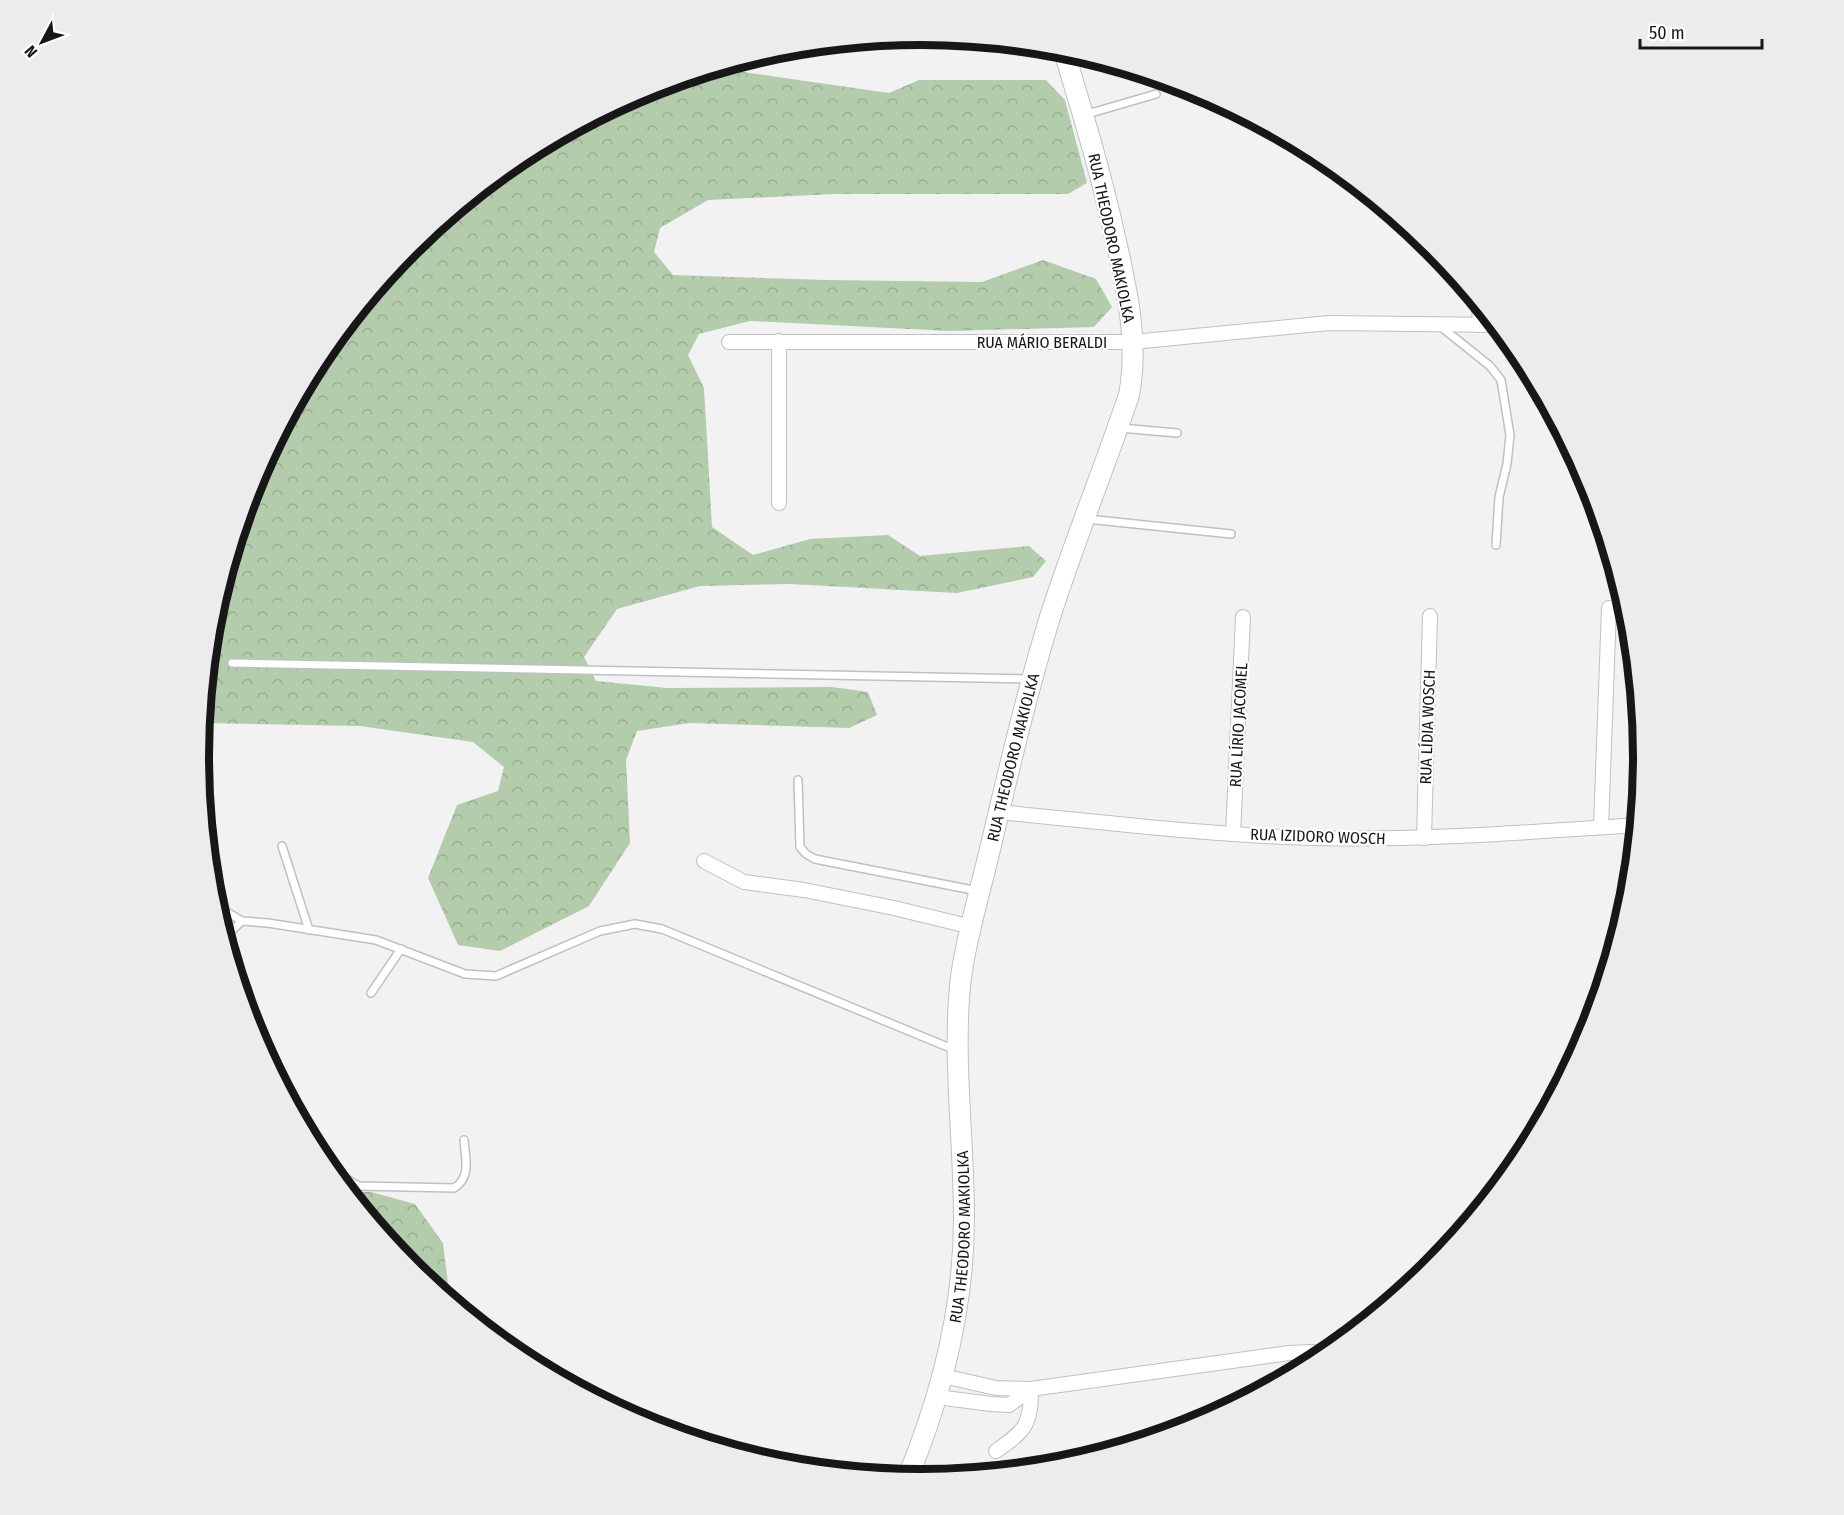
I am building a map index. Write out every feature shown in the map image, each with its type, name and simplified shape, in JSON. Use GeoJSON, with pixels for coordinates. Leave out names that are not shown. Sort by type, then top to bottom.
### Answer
{"type":"FeatureCollection","features":[{"type":"Feature","properties":{"kind":"main road","name":"RUA THEODORO MAKIOLKA"},"geometry":{"type":"LineString","coordinates":[[910,1470],[943,1376],[955,1326],[963,1255],[964,1209],[958,1052],[962,973],[999,812],[1050,617],[1118,428],[1132,378],[1133,342],[1117,245],[1067,60]]}},
{"type":"Feature","properties":{"kind":"street"},"geometry":{"type":"LineString","coordinates":[[1480,315],[1480,325]]}},
{"type":"Feature","properties":{"kind":"street","name":"RUA MÁRIO BERALDI"},"geometry":{"type":"LineString","coordinates":[[729,342],[1133,342],[1329,323],[1488,325]]}},
{"type":"Feature","properties":{"kind":"street"},"geometry":{"type":"LineString","coordinates":[[779,341],[779,502]]}},
{"type":"Feature","properties":{"kind":"street"},"geometry":{"type":"LineString","coordinates":[[1601,827],[1609,608]]}},
{"type":"Feature","properties":{"kind":"street","name":"RUA LÍDIA WOSCH"},"geometry":{"type":"LineString","coordinates":[[1424,838],[1431,616]]}},
{"type":"Feature","properties":{"kind":"street","name":"RUA LÍRIO JACOMEL"},"geometry":{"type":"LineString","coordinates":[[1233,834],[1243,617]]}},
{"type":"Feature","properties":{"kind":"street","name":"RUA IZIDORO WOSCH"},"geometry":{"type":"LineString","coordinates":[[999,812],[1233,834],[1312,838],[1424,838],[1631,825]]}},
{"type":"Feature","properties":{"kind":"street"},"geometry":{"type":"LineString","coordinates":[[704,861],[744,882],[804,890],[972,927]]}},
{"type":"Feature","properties":{"kind":"street"},"geometry":{"type":"LineString","coordinates":[[943,1376],[996,1388],[1031,1389],[1289,1353],[1314,1352]]}},
{"type":"Feature","properties":{"kind":"street"},"geometry":{"type":"LineString","coordinates":[[937,1397],[1009,1405],[1031,1389]]}},
{"type":"Feature","properties":{"kind":"street"},"geometry":{"type":"LineString","coordinates":[[996,1451],[1013,1439],[1028,1420],[1031,1410],[1031,1389]]}},
{"type":"Feature","properties":{"kind":"lane"},"geometry":{"type":"LineString","coordinates":[[1083,115],[1156,94]]}},
{"type":"Feature","properties":{"kind":"lane"},"geometry":{"type":"LineString","coordinates":[[1438,324],[1490,366],[1501,380],[1510,435],[1507,464],[1499,497],[1496,545]]}},
{"type":"Feature","properties":{"kind":"lane"},"geometry":{"type":"LineString","coordinates":[[1118,428],[1177,433]]}},
{"type":"Feature","properties":{"kind":"lane"},"geometry":{"type":"LineString","coordinates":[[1084,519],[1231,534]]}},
{"type":"Feature","properties":{"kind":"lane"},"geometry":{"type":"LineString","coordinates":[[232,663],[1033,679]]}},
{"type":"Feature","properties":{"kind":"lane"},"geometry":{"type":"LineString","coordinates":[[798,780],[800,847],[806,854],[815,859],[980,891]]}},
{"type":"Feature","properties":{"kind":"lane"},"geometry":{"type":"LineString","coordinates":[[282,846],[309,930]]}},
{"type":"Feature","properties":{"kind":"lane"},"geometry":{"type":"LineString","coordinates":[[227,912],[242,921],[376,940],[465,974],[496,976],[600,931],[635,924],[662,929],[958,1052]]}},
{"type":"Feature","properties":{"kind":"lane"},"geometry":{"type":"LineString","coordinates":[[231,931],[242,921]]}},
{"type":"Feature","properties":{"kind":"lane"},"geometry":{"type":"LineString","coordinates":[[371,993],[401,949]]}},
{"type":"Feature","properties":{"kind":"lane"},"geometry":{"type":"LineString","coordinates":[[351,1182],[359,1186],[454,1188],[460,1184],[466,1172],[464,1140]]}},
{"type":"Feature","properties":{"kind":"green space"},"geometry":{"type":"Polygon","coordinates":[[[733,70],[889,93],[919,80],[1046,80],[1065,100],[1087,183],[1068,194],[834,194],[708,200],[660,228],[654,252],[673,275],[982,282],[1043,260],[1096,279],[1112,307],[1094,327],[949,331],[750,321],[699,334],[688,355],[704,388],[712,527],[753,555],[810,539],[888,535],[920,556],[1029,546],[1046,561],[1033,577],[957,593],[790,584],[700,586],[617,609],[584,657],[596,681],[667,688],[832,687],[868,692],[877,715],[849,728],[689,723],[637,731],[626,760],[630,843],[589,906],[500,951],[458,945],[428,878],[457,805],[498,791],[504,767],[473,742],[360,726],[210,723],[223,618],[247,528],[283,442],[305,401],[357,324],[386,288],[452,222],[488,192],[566,140],[649,99],[733,70]]]}},
{"type":"Feature","properties":{"kind":"green space"},"geometry":{"type":"Polygon","coordinates":[[[358,1192],[371,1192],[415,1204],[443,1243],[449,1290],[386,1227],[358,1192]]]}}]}
